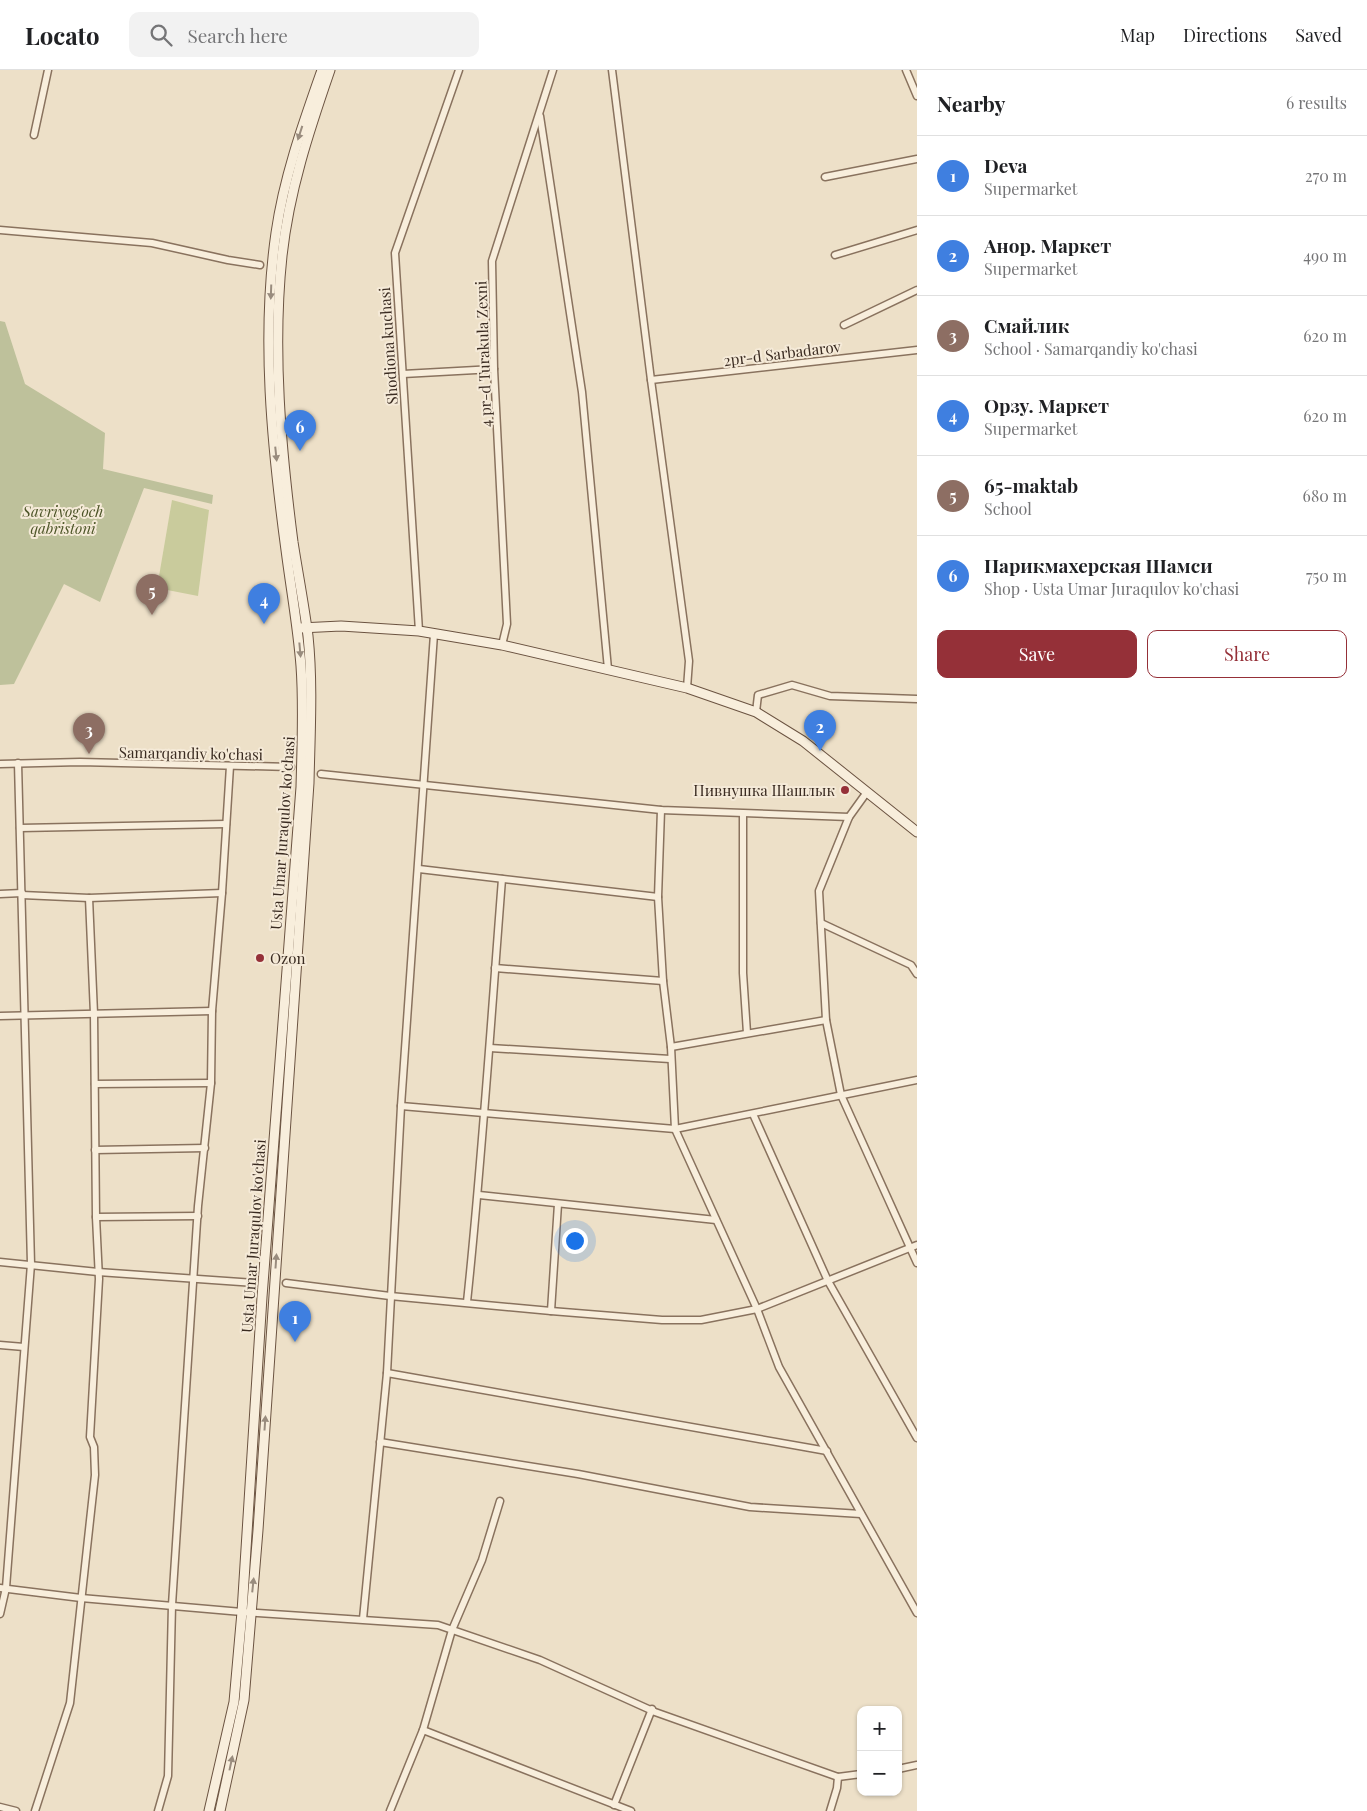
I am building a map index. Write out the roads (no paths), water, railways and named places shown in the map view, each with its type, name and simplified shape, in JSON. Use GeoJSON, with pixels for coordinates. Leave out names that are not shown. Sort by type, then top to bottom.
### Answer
{"type":"FeatureCollection","features":[{"type":"Feature","properties":{"kind":"main road","name":"Usta Umar Juraqulov ko'chasi"},"geometry":{"type":"LineString","coordinates":[[302,628],[286,548],[271,404],[272,282],[276,234],[285,186],[298,140],[322,70]]}},
{"type":"Feature","properties":{"kind":"main road","name":"Usta Umar Juraqulov ko'chasi"},"geometry":{"type":"LineString","coordinates":[[220,1811],[244,1700],[246,1613],[262,1290],[301,787],[304,712],[302,628],[280,404],[280,290],[282,257],[294,185],[330,70]]}},
{"type":"Feature","properties":{"kind":"main road"},"geometry":{"type":"LineString","coordinates":[[302,628],[341,626],[419,631],[502,645],[687,688],[756,712],[802,741],[917,832]]}},
{"type":"Feature","properties":{"kind":"main road","name":"Usta Umar Juraqulov ko'chasi"},"geometry":{"type":"LineString","coordinates":[[210,1811],[234,1702],[246,1613]]}},
{"type":"Feature","properties":{"kind":"street"},"geometry":{"type":"LineString","coordinates":[[34,135],[48,70]]}},
{"type":"Feature","properties":{"kind":"street","name":"Shodiona kuchasi"},"geometry":{"type":"LineString","coordinates":[[419,631],[395,253],[459,70]]}},
{"type":"Feature","properties":{"kind":"street","name":"4 pr-d Turakula Zexni"},"geometry":{"type":"LineString","coordinates":[[502,645],[507,624],[494,369],[492,261],[540,115],[552,70]]}},
{"type":"Feature","properties":{"kind":"street"},"geometry":{"type":"LineString","coordinates":[[612,70],[650,380],[689,661],[687,688]]}},
{"type":"Feature","properties":{"kind":"street"},"geometry":{"type":"LineString","coordinates":[[906,70],[917,96]]}},
{"type":"Feature","properties":{"kind":"street"},"geometry":{"type":"LineString","coordinates":[[540,115],[582,392],[608,669]]}},
{"type":"Feature","properties":{"kind":"street"},"geometry":{"type":"LineString","coordinates":[[825,177],[917,159]]}},
{"type":"Feature","properties":{"kind":"street"},"geometry":{"type":"LineString","coordinates":[[0,230],[152,243],[260,265]]}},
{"type":"Feature","properties":{"kind":"street"},"geometry":{"type":"LineString","coordinates":[[835,254],[917,230]]}},
{"type":"Feature","properties":{"kind":"street"},"geometry":{"type":"LineString","coordinates":[[844,325],[917,290]]}},
{"type":"Feature","properties":{"kind":"street","name":"2pr-d Sarbadarov"},"geometry":{"type":"LineString","coordinates":[[650,380],[917,350]]}},
{"type":"Feature","properties":{"kind":"street"},"geometry":{"type":"LineString","coordinates":[[403,374],[494,369]]}},
{"type":"Feature","properties":{"kind":"street"},"geometry":{"type":"LineString","coordinates":[[363,1619],[387,1373],[401,1106],[419,869],[422,784],[434,634]]}},
{"type":"Feature","properties":{"kind":"street"},"geometry":{"type":"LineString","coordinates":[[756,712],[758,695],[792,685],[830,696],[917,699]]}},
{"type":"Feature","properties":{"kind":"street"},"geometry":{"type":"LineString","coordinates":[[0,1614],[31,1264],[18,763]]}},
{"type":"Feature","properties":{"kind":"street","name":"Samarqandiy ko'chasi"},"geometry":{"type":"LineString","coordinates":[[0,764],[291,767]]}},
{"type":"Feature","properties":{"kind":"street"},"geometry":{"type":"LineString","coordinates":[[158,1811],[168,1776],[172,1605],[198,1216],[211,1083],[212,1011],[230,766]]}},
{"type":"Feature","properties":{"kind":"street"},"geometry":{"type":"LineString","coordinates":[[321,774],[662,810],[849,817]]}},
{"type":"Feature","properties":{"kind":"street"},"geometry":{"type":"LineString","coordinates":[[867,792],[849,817],[819,891],[826,1020],[841,1095],[917,1263]]}},
{"type":"Feature","properties":{"kind":"street"},"geometry":{"type":"LineString","coordinates":[[662,810],[658,897],[663,981],[671,1047],[670,1059],[675,1129],[756,1309],[779,1367],[917,1613]]}},
{"type":"Feature","properties":{"kind":"street"},"geometry":{"type":"LineString","coordinates":[[744,814],[743,973],[747,1033]]}},
{"type":"Feature","properties":{"kind":"street"},"geometry":{"type":"LineString","coordinates":[[20,828],[226,824]]}},
{"type":"Feature","properties":{"kind":"street"},"geometry":{"type":"LineString","coordinates":[[419,869],[562,884],[658,897]]}},
{"type":"Feature","properties":{"kind":"street"},"geometry":{"type":"LineString","coordinates":[[467,1302],[479,1195],[483,1112],[490,1048],[502,879]]}},
{"type":"Feature","properties":{"kind":"street"},"geometry":{"type":"LineString","coordinates":[[0,894],[89,898],[222,893]]}},
{"type":"Feature","properties":{"kind":"street"},"geometry":{"type":"LineString","coordinates":[[34,1811],[70,1703],[95,1475],[94,1447],[90,1437],[98,1272],[94,1014],[89,898]]}},
{"type":"Feature","properties":{"kind":"street"},"geometry":{"type":"LineString","coordinates":[[821,923],[910,965],[917,974]]}},
{"type":"Feature","properties":{"kind":"street"},"geometry":{"type":"LineString","coordinates":[[495,968],[663,981]]}},
{"type":"Feature","properties":{"kind":"street"},"geometry":{"type":"LineString","coordinates":[[0,1016],[212,1011]]}},
{"type":"Feature","properties":{"kind":"street"},"geometry":{"type":"LineString","coordinates":[[671,1047],[826,1020]]}},
{"type":"Feature","properties":{"kind":"street"},"geometry":{"type":"LineString","coordinates":[[490,1048],[670,1059]]}},
{"type":"Feature","properties":{"kind":"street"},"geometry":{"type":"LineString","coordinates":[[401,1106],[483,1112],[659,1130],[675,1129],[753,1114],[917,1080]]}},
{"type":"Feature","properties":{"kind":"street"},"geometry":{"type":"LineString","coordinates":[[95,1084],[211,1083]]}},
{"type":"Feature","properties":{"kind":"street"},"geometry":{"type":"LineString","coordinates":[[753,1114],[828,1281],[917,1438]]}},
{"type":"Feature","properties":{"kind":"street"},"geometry":{"type":"LineString","coordinates":[[95,1150],[205,1148]]}},
{"type":"Feature","properties":{"kind":"street"},"geometry":{"type":"LineString","coordinates":[[479,1195],[716,1220]]}},
{"type":"Feature","properties":{"kind":"street"},"geometry":{"type":"LineString","coordinates":[[551,1311],[558,1204]]}},
{"type":"Feature","properties":{"kind":"street"},"geometry":{"type":"LineString","coordinates":[[96,1217],[198,1216]]}},
{"type":"Feature","properties":{"kind":"street"},"geometry":{"type":"LineString","coordinates":[[286,1284],[551,1311],[662,1320],[701,1320],[756,1309],[917,1244]]}},
{"type":"Feature","properties":{"kind":"street"},"geometry":{"type":"LineString","coordinates":[[0,1262],[98,1272],[255,1282]]}},
{"type":"Feature","properties":{"kind":"street"},"geometry":{"type":"LineString","coordinates":[[0,1345],[24,1347]]}},
{"type":"Feature","properties":{"kind":"street"},"geometry":{"type":"LineString","coordinates":[[387,1373],[827,1451]]}},
{"type":"Feature","properties":{"kind":"street"},"geometry":{"type":"LineString","coordinates":[[380,1442],[578,1474],[750,1506],[861,1514]]}},
{"type":"Feature","properties":{"kind":"street"},"geometry":{"type":"LineString","coordinates":[[390,1811],[423,1730],[452,1630],[482,1560],[500,1501]]}},
{"type":"Feature","properties":{"kind":"street"},"geometry":{"type":"LineString","coordinates":[[3,1588],[81,1598],[246,1613],[438,1625],[540,1660],[652,1709],[838,1776],[857,1774]]}},
{"type":"Feature","properties":{"kind":"street"},"geometry":{"type":"LineString","coordinates":[[614,1804],[652,1709]]}},
{"type":"Feature","properties":{"kind":"street"},"geometry":{"type":"LineString","coordinates":[[423,1730],[631,1811]]}},
{"type":"Feature","properties":{"kind":"street"},"geometry":{"type":"LineString","coordinates":[[902,1768],[917,1765]]}},
{"type":"Feature","properties":{"kind":"street"},"geometry":{"type":"LineString","coordinates":[[830,1811],[837,1788],[838,1776]]}},
{"type":"Feature","properties":{"kind":"street"},"geometry":{"type":"LineString","coordinates":[[0,1807],[16,1811]]}},
{"type":"Feature","properties":{"kind":"place","name":"Парикмахерская Шамси"},"geometry":{"type":"Point","coordinates":[300,451]}},
{"type":"Feature","properties":{"kind":"place","name":"65-maktab"},"geometry":{"type":"Point","coordinates":[152,615]}},
{"type":"Feature","properties":{"kind":"place","name":"Орзу. Маркет"},"geometry":{"type":"Point","coordinates":[264,624]}},
{"type":"Feature","properties":{"kind":"place","name":"Анор. Маркет"},"geometry":{"type":"Point","coordinates":[820,751]}},
{"type":"Feature","properties":{"kind":"place","name":"Смайлик"},"geometry":{"type":"Point","coordinates":[89,754]}},
{"type":"Feature","properties":{"kind":"place","name":"Пивнушка Шашлык"},"geometry":{"type":"Point","coordinates":[845,790]}},
{"type":"Feature","properties":{"kind":"place","name":"Ozon"},"geometry":{"type":"Point","coordinates":[260,958]}},
{"type":"Feature","properties":{"kind":"place","name":"Deva"},"geometry":{"type":"Point","coordinates":[295,1342]}},
{"type":"Feature","properties":{"kind":"park label","name":"Savriyog'och qabristoni"},"geometry":{"type":"Point","coordinates":[63,520]}}]}
